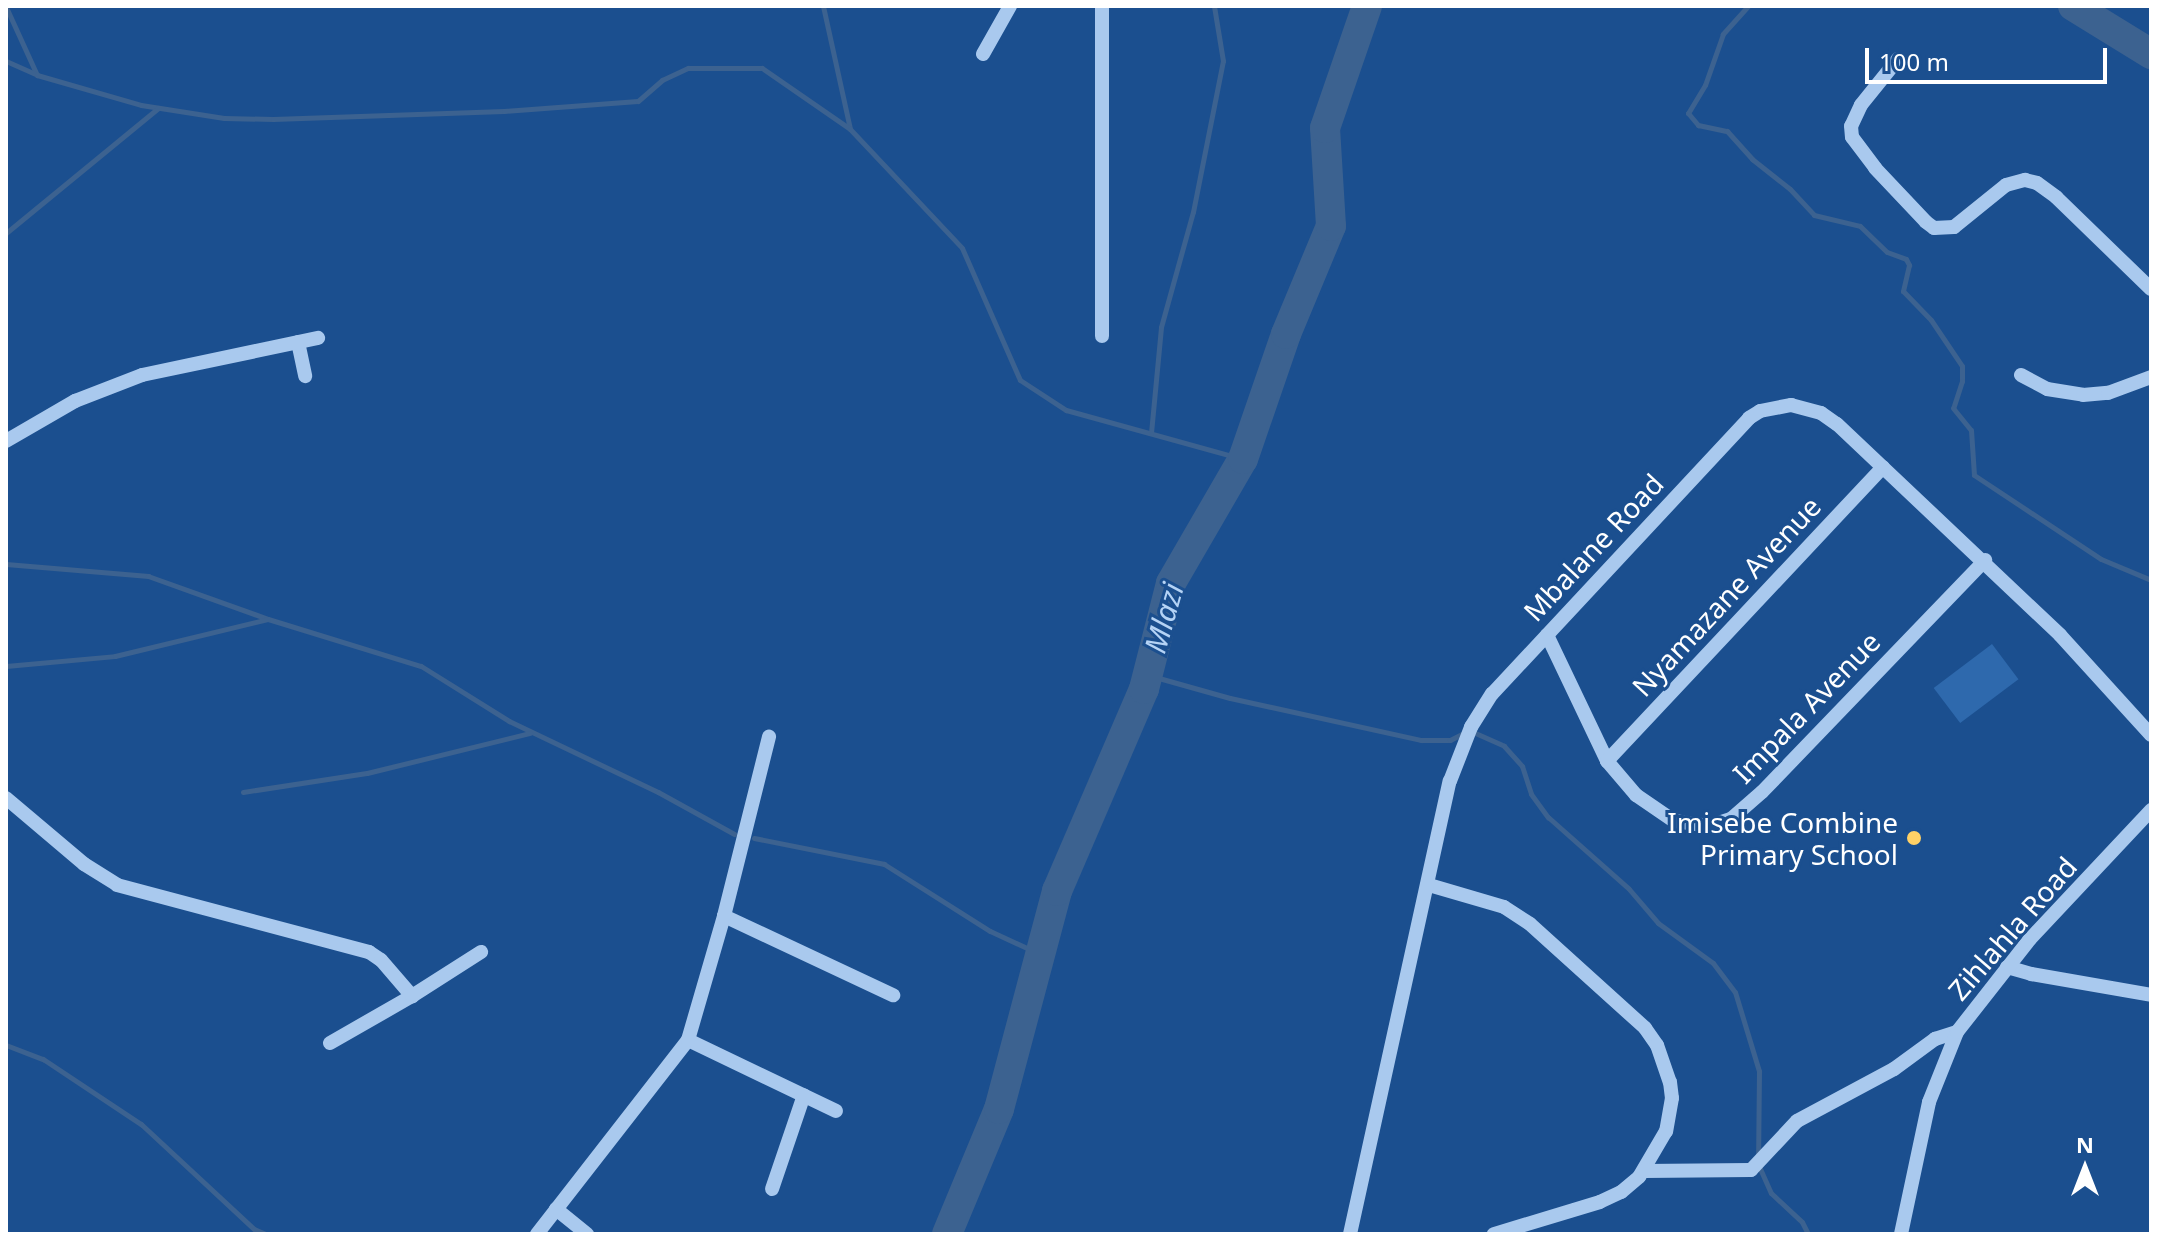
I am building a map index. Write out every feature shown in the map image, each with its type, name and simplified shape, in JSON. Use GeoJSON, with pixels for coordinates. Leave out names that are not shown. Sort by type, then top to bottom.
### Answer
{"type":"FeatureCollection","features":[{"type":"Feature","properties":{"kind":"street"},"geometry":{"type":"LineString","coordinates":[[983,54],[1010,6]]}},
{"type":"Feature","properties":{"kind":"street"},"geometry":{"type":"LineString","coordinates":[[1102,6],[1102,336]]}},
{"type":"Feature","properties":{"kind":"street"},"geometry":{"type":"LineString","coordinates":[[1898,59],[1861,105],[1851,126],[1852,137],[1875,168],[1926,222],[1934,228],[1954,227],[2006,185],[2025,180],[2037,183],[2056,197],[2151,289]]}},
{"type":"Feature","properties":{"kind":"street"},"geometry":{"type":"LineString","coordinates":[[6,441],[32,423],[105,388],[142,375],[318,338]]}},
{"type":"Feature","properties":{"kind":"street"},"geometry":{"type":"LineString","coordinates":[[298,342],[305,376]]}},
{"type":"Feature","properties":{"kind":"street"},"geometry":{"type":"LineString","coordinates":[[2021,375],[2047,389],[2083,395],[2108,393],[2151,377]]}},
{"type":"Feature","properties":{"kind":"street","name":"Mbalane Road"},"geometry":{"type":"LineString","coordinates":[[1350,1234],[1450,781],[1471,727],[1492,694],[1749,418],[1760,411],[1791,405],[1821,413],[1985,560],[2093,668],[2151,735]]}},
{"type":"Feature","properties":{"kind":"street","name":"Nyamazane Avenue"},"geometry":{"type":"LineString","coordinates":[[1607,761],[1883,467]]}},
{"type":"Feature","properties":{"kind":"street","name":"Impala Avenue"},"geometry":{"type":"LineString","coordinates":[[1547,635],[1607,761],[1636,795],[1674,821],[1709,826],[1731,819],[1762,792],[1985,560]]}},
{"type":"Feature","properties":{"kind":"street"},"geometry":{"type":"LineString","coordinates":[[537,1234],[660,1080],[688,1040],[724,916],[769,737]]}},
{"type":"Feature","properties":{"kind":"street"},"geometry":{"type":"LineString","coordinates":[[6,798],[84,864],[117,885],[369,952],[381,960],[412,996]]}},
{"type":"Feature","properties":{"kind":"street","name":"Zihlahla Road"},"geometry":{"type":"LineString","coordinates":[[1901,1234],[1929,1102],[1957,1032],[2007,967],[2151,810]]}},
{"type":"Feature","properties":{"kind":"street"},"geometry":{"type":"LineString","coordinates":[[1429,885],[1488,901],[1518,914],[1645,1028],[1666,1066],[1672,1098],[1666,1131],[1644,1171],[1621,1192],[1600,1202],[1494,1234]]}},
{"type":"Feature","properties":{"kind":"street"},"geometry":{"type":"LineString","coordinates":[[724,916],[893,995]]}},
{"type":"Feature","properties":{"kind":"street"},"geometry":{"type":"LineString","coordinates":[[330,1043],[481,952]]}},
{"type":"Feature","properties":{"kind":"street"},"geometry":{"type":"LineString","coordinates":[[2007,967],[2151,995]]}},
{"type":"Feature","properties":{"kind":"street"},"geometry":{"type":"LineString","coordinates":[[1644,1171],[1751,1170],[1797,1121],[1894,1069],[1935,1039],[1957,1032]]}},
{"type":"Feature","properties":{"kind":"street"},"geometry":{"type":"LineString","coordinates":[[688,1040],[836,1111]]}},
{"type":"Feature","properties":{"kind":"street"},"geometry":{"type":"LineString","coordinates":[[772,1189],[804,1095]]}},
{"type":"Feature","properties":{"kind":"street"},"geometry":{"type":"LineString","coordinates":[[556,1209],[587,1234]]}},
{"type":"Feature","properties":{"kind":"shaded area"},"geometry":{"type":"Polygon","coordinates":[[[1992,644],[2018,679],[1960,723],[1934,688],[1992,644]]]}},
{"type":"Feature","properties":{"kind":"waterway"},"geometry":{"type":"LineString","coordinates":[[823,6],[850,129]]}},
{"type":"Feature","properties":{"kind":"waterway"},"geometry":{"type":"LineString","coordinates":[[1151,433],[1161,327],[1193,212],[1223,61],[1214,6]]}},
{"type":"Feature","properties":{"kind":"waterway","name":"Mlazi"},"geometry":{"type":"LineString","coordinates":[[947,1234],[999,1109],[1057,891],[1144,689],[1171,583],[1243,459],[1286,334],[1331,226],[1325,128],[1367,6]]}},
{"type":"Feature","properties":{"kind":"waterway"},"geometry":{"type":"LineString","coordinates":[[1748,6],[1723,34],[1705,85],[1688,113],[1698,125],[1727,131],[1752,159],[1790,189],[1814,215],[1860,226],[1887,252],[1906,259],[1909,265],[1903,291],[1931,320],[1962,366],[1962,381],[1953,408],[1971,430],[1974,475],[2101,559],[2151,580]]}},
{"type":"Feature","properties":{"kind":"waterway","name":"Mlazi"},"geometry":{"type":"LineString","coordinates":[[2073,6],[2151,54]]}},
{"type":"Feature","properties":{"kind":"waterway"},"geometry":{"type":"LineString","coordinates":[[6,7],[37,75]]}},
{"type":"Feature","properties":{"kind":"waterway"},"geometry":{"type":"LineString","coordinates":[[6,61],[37,75],[141,105],[224,118],[273,119],[504,111],[638,101],[662,80],[688,68],[762,68],[850,129],[962,248],[1020,380],[1066,410],[1243,459]]}},
{"type":"Feature","properties":{"kind":"waterway"},"geometry":{"type":"LineString","coordinates":[[6,233],[158,108]]}},
{"type":"Feature","properties":{"kind":"waterway"},"geometry":{"type":"LineString","coordinates":[[6,564],[148,576],[268,619],[421,666],[509,721],[658,792],[734,834]]}},
{"type":"Feature","properties":{"kind":"waterway"},"geometry":{"type":"LineString","coordinates":[[6,666],[115,656],[268,619]]}},
{"type":"Feature","properties":{"kind":"waterway"},"geometry":{"type":"LineString","coordinates":[[1148,675],[1230,698],[1421,740],[1450,740],[1464,733]]}},
{"type":"Feature","properties":{"kind":"waterway"},"geometry":{"type":"LineString","coordinates":[[1473,732],[1504,746],[1522,766],[1531,794],[1548,817],[1629,889],[1658,923],[1713,963],[1735,992],[1759,1071],[1758,1164],[1771,1193],[1802,1222],[1808,1234]]}},
{"type":"Feature","properties":{"kind":"waterway"},"geometry":{"type":"LineString","coordinates":[[243,792],[367,773],[530,733]]}},
{"type":"Feature","properties":{"kind":"waterway"},"geometry":{"type":"LineString","coordinates":[[754,838],[884,864],[990,931],[1040,954]]}},
{"type":"Feature","properties":{"kind":"waterway"},"geometry":{"type":"LineString","coordinates":[[6,1045],[43,1059],[141,1124],[254,1229],[265,1234]]}},
{"type":"Feature","properties":{"kind":"place","name":"Imisebe Combine Primary School"},"geometry":{"type":"Point","coordinates":[1914,838]}}]}
